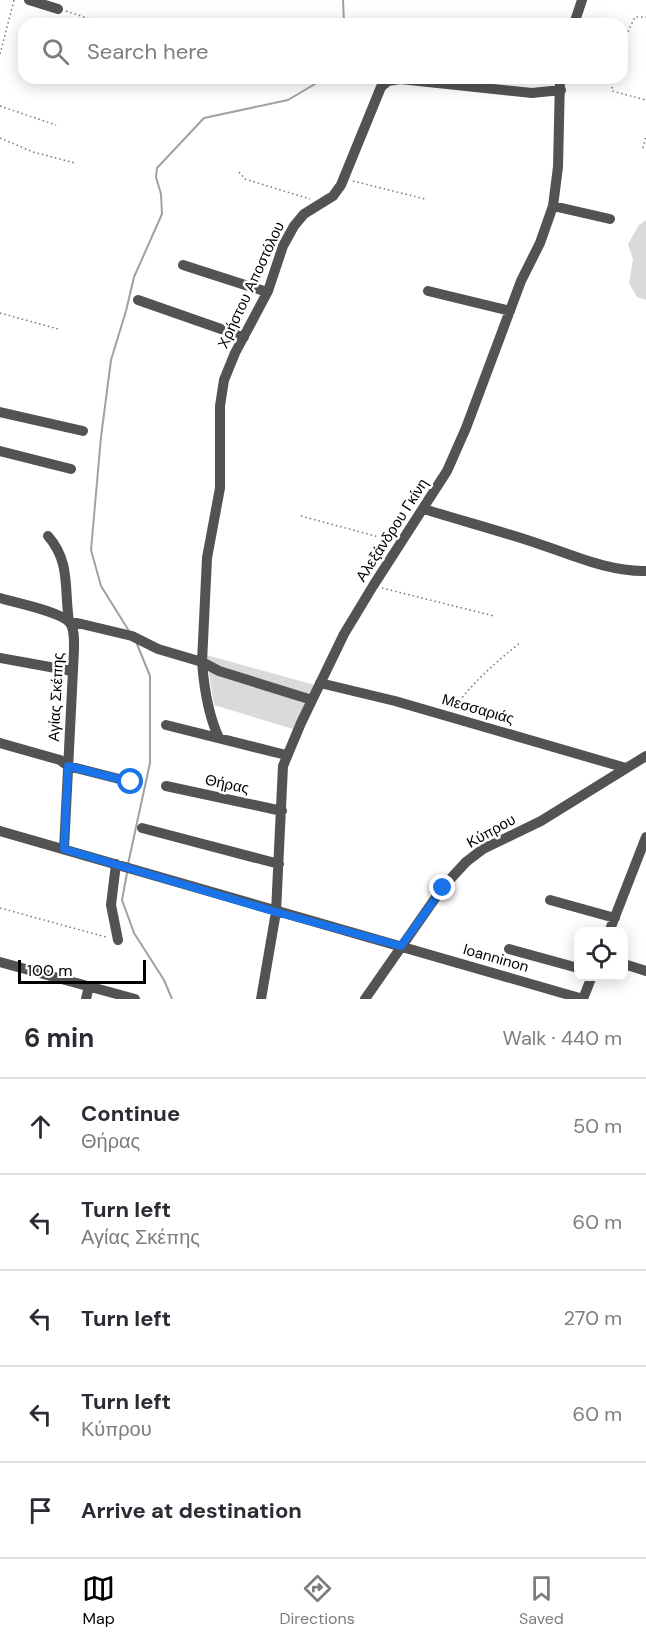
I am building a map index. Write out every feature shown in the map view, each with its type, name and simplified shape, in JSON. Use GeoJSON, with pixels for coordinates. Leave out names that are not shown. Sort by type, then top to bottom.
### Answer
{"type":"FeatureCollection","features":[{"type":"Feature","properties":{"kind":"street"},"geometry":{"type":"LineString","coordinates":[[29,0],[58,9]]}},
{"type":"Feature","properties":{"kind":"street"},"geometry":{"type":"LineString","coordinates":[[576,18],[582,0]]}},
{"type":"Feature","properties":{"kind":"street","name":"Χρήστου Αποστόλου"},"geometry":{"type":"LineString","coordinates":[[219,738],[212,724],[202,662],[207,558],[220,488],[220,406],[224,380],[235,353],[267,292],[283,246],[304,214],[333,196],[344,179],[381,87],[384,84]]}},
{"type":"Feature","properties":{"kind":"street","name":"Χρήστου Αποστόλου"},"geometry":{"type":"LineString","coordinates":[[447,84],[532,93],[561,90]]}},
{"type":"Feature","properties":{"kind":"street","name":"Αλεξάνδρου Γκίνη"},"geometry":{"type":"LineString","coordinates":[[261,999],[276,912],[283,766],[286,755],[344,634],[447,471],[466,428],[521,281],[540,243],[553,206],[558,167],[560,84]]}},
{"type":"Feature","properties":{"kind":"street"},"geometry":{"type":"LineString","coordinates":[[553,206],[610,219]]}},
{"type":"Feature","properties":{"kind":"street"},"geometry":{"type":"LineString","coordinates":[[183,265],[267,292]]}},
{"type":"Feature","properties":{"kind":"street"},"geometry":{"type":"LineString","coordinates":[[428,291],[510,311]]}},
{"type":"Feature","properties":{"kind":"street"},"geometry":{"type":"LineString","coordinates":[[138,300],[244,337]]}},
{"type":"Feature","properties":{"kind":"street"},"geometry":{"type":"LineString","coordinates":[[0,412],[83,431]]}},
{"type":"Feature","properties":{"kind":"street"},"geometry":{"type":"LineString","coordinates":[[0,451],[71,469]]}},
{"type":"Feature","properties":{"kind":"street"},"geometry":{"type":"LineString","coordinates":[[424,509],[564,554],[631,571],[646,571]]}},
{"type":"Feature","properties":{"kind":"street","name":"Αγίας Σκέπης"},"geometry":{"type":"LineString","coordinates":[[48,536],[58,547],[63,562],[66,601],[74,650],[64,849]]}},
{"type":"Feature","properties":{"kind":"street"},"geometry":{"type":"LineString","coordinates":[[0,598],[53,613],[69,621],[132,636],[158,649],[202,662],[219,671],[312,700]]}},
{"type":"Feature","properties":{"kind":"street"},"geometry":{"type":"LineString","coordinates":[[0,658],[72,670]]}},
{"type":"Feature","properties":{"kind":"street","name":"Μεσσαριάς"},"geometry":{"type":"LineString","coordinates":[[320,683],[448,716],[626,768]]}},
{"type":"Feature","properties":{"kind":"street"},"geometry":{"type":"LineString","coordinates":[[166,725],[286,755]]}},
{"type":"Feature","properties":{"kind":"street"},"geometry":{"type":"LineString","coordinates":[[0,743],[60,760],[68,766],[131,782]]}},
{"type":"Feature","properties":{"kind":"street","name":"Κύπρου"},"geometry":{"type":"LineString","coordinates":[[365,999],[443,888],[466,862],[483,849],[541,821],[646,756]]}},
{"type":"Feature","properties":{"kind":"street","name":"Θήρας"},"geometry":{"type":"LineString","coordinates":[[166,786],[282,812]]}},
{"type":"Feature","properties":{"kind":"street"},"geometry":{"type":"LineString","coordinates":[[142,828],[279,864]]}},
{"type":"Feature","properties":{"kind":"street","name":"Ioanninon"},"geometry":{"type":"LineString","coordinates":[[0,831],[583,999]]}},
{"type":"Feature","properties":{"kind":"street"},"geometry":{"type":"LineString","coordinates":[[611,927],[646,837]]}},
{"type":"Feature","properties":{"kind":"street"},"geometry":{"type":"LineString","coordinates":[[118,864],[111,905],[118,940]]}},
{"type":"Feature","properties":{"kind":"street"},"geometry":{"type":"LineString","coordinates":[[550,900],[615,918]]}},
{"type":"Feature","properties":{"kind":"street"},"geometry":{"type":"LineString","coordinates":[[509,949],[574,967]]}},
{"type":"Feature","properties":{"kind":"street"},"geometry":{"type":"LineString","coordinates":[[0,963],[135,999]]}},
{"type":"Feature","properties":{"kind":"street"},"geometry":{"type":"LineString","coordinates":[[628,965],[646,971]]}},
{"type":"Feature","properties":{"kind":"street"},"geometry":{"type":"LineString","coordinates":[[583,999],[590,981]]}},
{"type":"Feature","properties":{"kind":"street"},"geometry":{"type":"LineString","coordinates":[[86,999],[89,986]]}},
{"type":"Feature","properties":{"kind":"path"},"geometry":{"type":"LineString","coordinates":[[0,54],[14,0]]}},
{"type":"Feature","properties":{"kind":"path"},"geometry":{"type":"LineString","coordinates":[[58,9],[86,18]]}},
{"type":"Feature","properties":{"kind":"path"},"geometry":{"type":"LineString","coordinates":[[628,32],[635,17],[646,17]]}},
{"type":"Feature","properties":{"kind":"path"},"geometry":{"type":"LineString","coordinates":[[613,84],[612,91],[646,100]]}},
{"type":"Feature","properties":{"kind":"path"},"geometry":{"type":"LineString","coordinates":[[0,106],[56,124]]}},
{"type":"Feature","properties":{"kind":"path"},"geometry":{"type":"LineString","coordinates":[[643,148],[646,136]]}},
{"type":"Feature","properties":{"kind":"path"},"geometry":{"type":"LineString","coordinates":[[0,138],[33,152],[75,163]]}},
{"type":"Feature","properties":{"kind":"path"},"geometry":{"type":"LineString","coordinates":[[239,172],[245,179],[320,202]]}},
{"type":"Feature","properties":{"kind":"path"},"geometry":{"type":"LineString","coordinates":[[344,179],[425,199]]}},
{"type":"Feature","properties":{"kind":"path"},"geometry":{"type":"LineString","coordinates":[[0,313],[58,329]]}},
{"type":"Feature","properties":{"kind":"path"},"geometry":{"type":"LineString","coordinates":[[302,516],[385,538],[399,544]]}},
{"type":"Feature","properties":{"kind":"path"},"geometry":{"type":"LineString","coordinates":[[373,586],[494,616]]}},
{"type":"Feature","properties":{"kind":"path"},"geometry":{"type":"LineString","coordinates":[[448,716],[468,689],[521,642]]}},
{"type":"Feature","properties":{"kind":"path"},"geometry":{"type":"LineString","coordinates":[[0,908],[118,940]]}},
{"type":"Feature","properties":{"kind":"shaded area"},"geometry":{"type":"Polygon","coordinates":[[[646,220],[646,300],[637,297],[629,283],[633,260],[628,244],[639,225],[646,220]]]}},
{"type":"Feature","properties":{"kind":"shaded area"},"geometry":{"type":"Polygon","coordinates":[[[206,655],[315,685],[293,729],[214,705],[206,655]]]}},
{"type":"Feature","properties":{"kind":"waterway"},"geometry":{"type":"LineString","coordinates":[[343,0],[344,18]]}},
{"type":"Feature","properties":{"kind":"waterway"},"geometry":{"type":"LineString","coordinates":[[129,631],[101,586],[91,550],[101,437],[111,360],[134,277],[162,214],[161,194],[156,177],[157,168],[204,118],[288,100],[315,84]]}},
{"type":"Feature","properties":{"kind":"waterway"},"geometry":{"type":"LineString","coordinates":[[128,864],[150,763],[150,676],[137,644]]}},
{"type":"Feature","properties":{"kind":"waterway"},"geometry":{"type":"LineString","coordinates":[[127,873],[122,900],[134,933],[164,980],[172,999]]}},
{"type":"Feature","properties":{"kind":"route"},"geometry":{"type":"LineString","coordinates":[[131,782],[68,766],[64,849],[276,912],[401,946],[443,888]]}}]}
